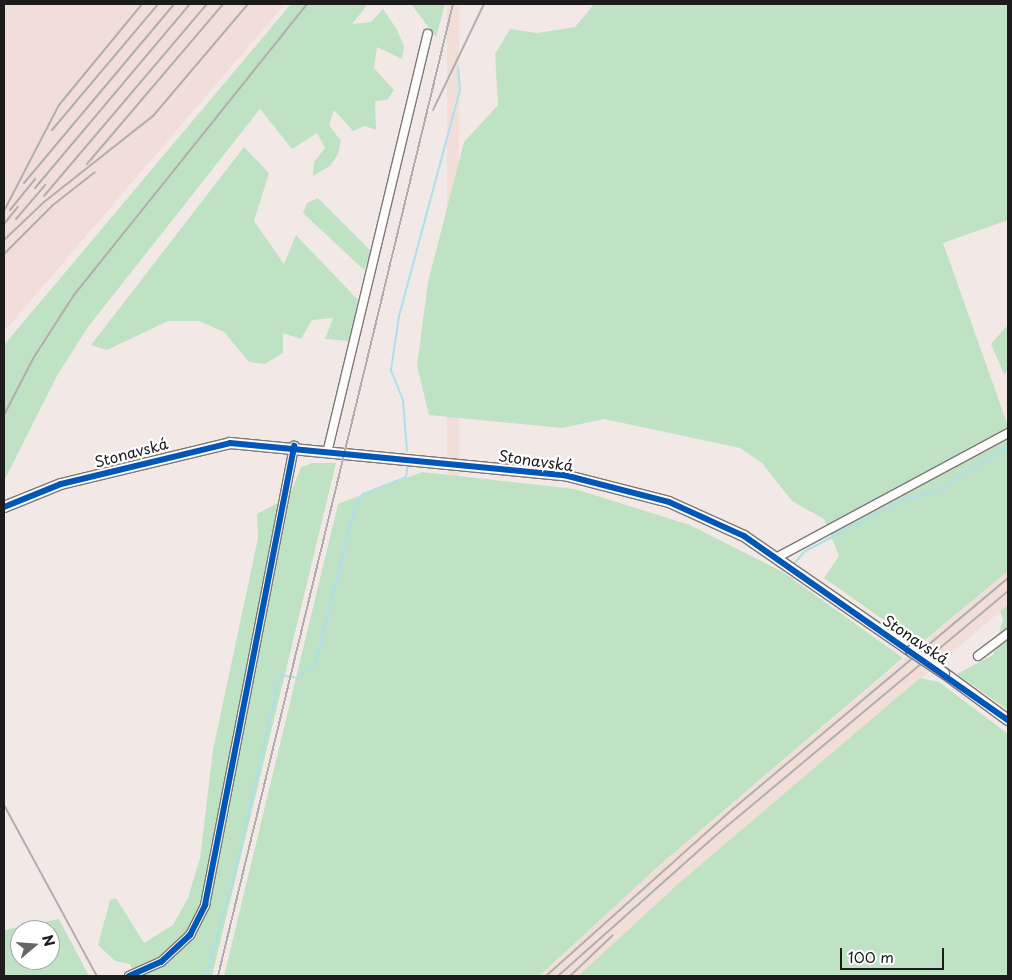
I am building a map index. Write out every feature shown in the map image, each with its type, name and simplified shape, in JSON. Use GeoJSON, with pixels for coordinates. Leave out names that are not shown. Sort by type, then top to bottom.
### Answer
{"type":"FeatureCollection","features":[{"type":"Feature","properties":{"kind":"street"},"geometry":{"type":"LineString","coordinates":[[328,449],[428,34]]}},
{"type":"Feature","properties":{"kind":"street"},"geometry":{"type":"LineString","coordinates":[[776,558],[1008,433]]}},
{"type":"Feature","properties":{"kind":"street","name":"Stonavská"},"geometry":{"type":"LineString","coordinates":[[4,507],[61,484],[213,445],[294,446],[564,475],[669,502],[744,536],[1008,720]]}},
{"type":"Feature","properties":{"kind":"street"},"geometry":{"type":"LineString","coordinates":[[129,976],[161,962],[190,936],[205,905],[294,446]]}},
{"type":"Feature","properties":{"kind":"street"},"geometry":{"type":"LineString","coordinates":[[978,656],[1008,633]]}},
{"type":"Feature","properties":{"kind":"shaded area"},"geometry":{"type":"Polygon","coordinates":[[[4,4],[285,4],[4,332],[4,4]]]}},
{"type":"Feature","properties":{"kind":"shaded area"},"geometry":{"type":"Polygon","coordinates":[[[447,4],[459,4],[459,976],[447,976],[447,4]]]}},
{"type":"Feature","properties":{"kind":"shaded area"},"geometry":{"type":"Polygon","coordinates":[[[1008,571],[1008,605],[679,883],[578,976],[539,976],[663,862],[1008,571]]]}},
{"type":"Feature","properties":{"kind":"green space"},"geometry":{"type":"Polygon","coordinates":[[[291,4],[368,4],[352,24],[371,22],[383,9],[396,28],[404,46],[402,59],[377,47],[374,68],[394,90],[387,100],[375,101],[376,130],[365,126],[353,131],[334,110],[329,125],[341,141],[338,154],[330,166],[313,176],[314,162],[325,148],[317,133],[292,149],[260,109],[88,327],[58,374],[4,481],[4,345],[291,4]]]}},
{"type":"Feature","properties":{"kind":"green space"},"geometry":{"type":"Polygon","coordinates":[[[411,4],[445,4],[436,37],[411,4]]]}},
{"type":"Feature","properties":{"kind":"green space"},"geometry":{"type":"Polygon","coordinates":[[[594,4],[1008,4],[1008,220],[943,243],[1008,426],[1008,571],[919,645],[824,578],[839,556],[824,519],[792,501],[762,463],[740,448],[604,419],[562,428],[429,415],[417,366],[428,282],[464,142],[498,105],[495,54],[510,29],[537,33],[575,27],[594,4]]]}},
{"type":"Feature","properties":{"kind":"green space"},"geometry":{"type":"Polygon","coordinates":[[[244,147],[269,173],[254,221],[284,264],[296,235],[358,300],[349,341],[325,339],[333,318],[312,320],[301,339],[283,333],[283,353],[265,364],[249,362],[224,332],[199,321],[168,321],[107,350],[91,345],[244,147]]]}},
{"type":"Feature","properties":{"kind":"green space"},"geometry":{"type":"Polygon","coordinates":[[[318,198],[371,251],[364,270],[303,213],[307,203],[318,198]]]}},
{"type":"Feature","properties":{"kind":"green space"},"geometry":{"type":"Polygon","coordinates":[[[1008,325],[1008,370],[1004,374],[991,344],[1008,325]]]}},
{"type":"Feature","properties":{"kind":"green space"},"geometry":{"type":"Polygon","coordinates":[[[312,463],[336,463],[212,976],[136,976],[130,964],[115,961],[98,945],[110,900],[116,898],[144,943],[173,925],[188,898],[200,858],[213,750],[258,538],[257,514],[289,497],[301,467],[312,463]]]}},
{"type":"Feature","properties":{"kind":"green space"},"geometry":{"type":"Polygon","coordinates":[[[422,472],[575,489],[690,525],[783,572],[903,658],[663,862],[539,976],[224,976],[338,504],[422,472]]]}},
{"type":"Feature","properties":{"kind":"green space"},"geometry":{"type":"Polygon","coordinates":[[[1008,605],[1008,710],[957,674],[993,655],[1003,619],[1000,611],[1008,605]]]}},
{"type":"Feature","properties":{"kind":"green space"},"geometry":{"type":"Polygon","coordinates":[[[920,678],[939,682],[1008,734],[1008,976],[578,976],[679,883],[920,678]]]}},
{"type":"Feature","properties":{"kind":"green space"},"geometry":{"type":"Polygon","coordinates":[[[60,921],[89,976],[4,976],[4,930],[10,929],[10,970],[60,970],[60,921]]]}},
{"type":"Feature","properties":{"kind":"waterway"},"geometry":{"type":"LineString","coordinates":[[407,451],[403,400],[391,370],[399,316],[460,90],[458,68]]}},
{"type":"Feature","properties":{"kind":"waterway"},"geometry":{"type":"LineString","coordinates":[[792,566],[805,551],[910,497],[934,493],[1008,446]]}},
{"type":"Feature","properties":{"kind":"waterway"},"geometry":{"type":"LineString","coordinates":[[206,976],[234,878],[278,681],[282,675],[297,678],[315,665],[356,503],[363,494],[406,477],[408,464]]}},
{"type":"Feature","properties":{"kind":"railway"},"geometry":{"type":"LineString","coordinates":[[5,209],[59,105],[142,4]]}},
{"type":"Feature","properties":{"kind":"railway"},"geometry":{"type":"LineString","coordinates":[[52,130],[158,4]]}},
{"type":"Feature","properties":{"kind":"railway"},"geometry":{"type":"LineString","coordinates":[[24,183],[174,4]]}},
{"type":"Feature","properties":{"kind":"railway"},"geometry":{"type":"LineString","coordinates":[[35,188],[190,4]]}},
{"type":"Feature","properties":{"kind":"railway"},"geometry":{"type":"LineString","coordinates":[[44,196],[207,4]]}},
{"type":"Feature","properties":{"kind":"railway"},"geometry":{"type":"LineString","coordinates":[[87,164],[223,4]]}},
{"type":"Feature","properties":{"kind":"railway"},"geometry":{"type":"LineString","coordinates":[[4,240],[44,202],[153,116],[248,4]]}},
{"type":"Feature","properties":{"kind":"railway"},"geometry":{"type":"LineString","coordinates":[[4,415],[34,357],[74,295],[307,4]]}},
{"type":"Feature","properties":{"kind":"railway"},"geometry":{"type":"LineString","coordinates":[[218,976],[453,4]]}},
{"type":"Feature","properties":{"kind":"railway"},"geometry":{"type":"LineString","coordinates":[[433,110],[484,4]]}},
{"type":"Feature","properties":{"kind":"railway"},"geometry":{"type":"LineString","coordinates":[[4,254],[53,205],[95,172]]}},
{"type":"Feature","properties":{"kind":"railway"},"geometry":{"type":"LineString","coordinates":[[10,210],[35,179]]}},
{"type":"Feature","properties":{"kind":"railway"},"geometry":{"type":"LineString","coordinates":[[16,219],[45,185]]}},
{"type":"Feature","properties":{"kind":"railway"},"geometry":{"type":"LineString","coordinates":[[4,224],[18,207]]}},
{"type":"Feature","properties":{"kind":"railway"},"geometry":{"type":"LineString","coordinates":[[546,976],[734,808],[1008,578]]}},
{"type":"Feature","properties":{"kind":"railway"},"geometry":{"type":"LineString","coordinates":[[558,976],[714,837],[1008,591]]}},
{"type":"Feature","properties":{"kind":"railway"},"geometry":{"type":"LineString","coordinates":[[4,805],[97,976]]}},
{"type":"Feature","properties":{"kind":"railway"},"geometry":{"type":"LineString","coordinates":[[570,976],[613,935]]}},
{"type":"Feature","properties":{"kind":"cycle path"},"geometry":{"type":"LineString","coordinates":[[4,507],[61,484],[230,443],[564,475],[669,502],[744,536],[1008,720]]}},
{"type":"Feature","properties":{"kind":"cycle path"},"geometry":{"type":"LineString","coordinates":[[129,976],[161,962],[190,935],[205,905],[294,446]]}}]}
